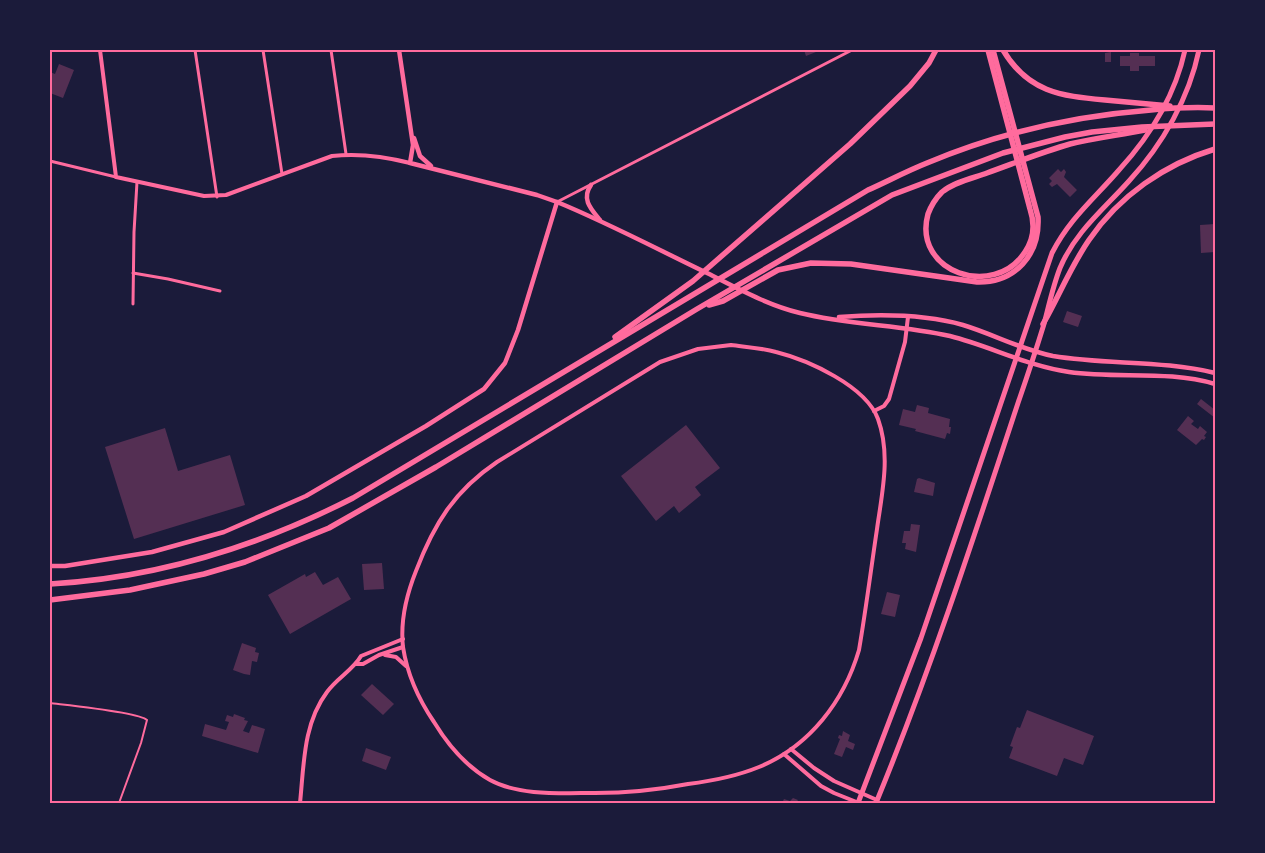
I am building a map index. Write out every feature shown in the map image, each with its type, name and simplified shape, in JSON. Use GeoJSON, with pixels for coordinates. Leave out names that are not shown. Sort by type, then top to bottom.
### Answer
{"type":"FeatureCollection","features":[{"type":"Feature","properties":{"kind":"highway"},"geometry":{"type":"LineString","coordinates":[[581,361],[694,281],[850,144],[898,99],[922,72],[936,50]]}},
{"type":"Feature","properties":{"kind":"highway"},"geometry":{"type":"LineString","coordinates":[[988,50],[1032,216],[1033,230],[1030,243],[1023,255],[1007,270],[988,277],[972,277],[957,273],[946,267],[940,260],[930,245],[926,229],[931,208],[937,197],[947,188],[1003,167],[1034,156],[1084,141],[1173,124],[1215,124]]}},
{"type":"Feature","properties":{"kind":"highway"},"geometry":{"type":"LineString","coordinates":[[697,309],[723,301],[778,270],[811,263],[852,264],[977,282],[996,281],[1006,277],[1018,268],[1029,255],[1035,243],[1038,231],[1038,217],[993,50]]}},
{"type":"Feature","properties":{"kind":"highway"},"geometry":{"type":"LineString","coordinates":[[1003,50],[1024,76],[1040,87],[1054,93],[1076,98],[1152,107],[1213,108]]}},
{"type":"Feature","properties":{"kind":"highway"},"geometry":{"type":"LineString","coordinates":[[50,584],[131,575],[174,566],[245,546],[284,531],[353,498],[868,190],[928,162],[1027,129],[1092,116],[1152,107]]}},
{"type":"Feature","properties":{"kind":"highway"},"geometry":{"type":"LineString","coordinates":[[50,600],[130,590],[204,574],[245,562],[328,528],[436,467],[697,309],[892,195],[1003,152],[1092,132],[1141,129]]}},
{"type":"Feature","properties":{"kind":"highway"},"geometry":{"type":"LineString","coordinates":[[1043,324],[1080,255],[1094,234],[1122,202],[1150,180],[1177,164],[1215,149]]}},
{"type":"Feature","properties":{"kind":"main road"},"geometry":{"type":"LineString","coordinates":[[399,50],[413,145],[410,162],[538,195],[557,202],[760,300],[801,313],[869,325],[939,334],[964,340],[1031,364],[1055,370],[1081,374],[1163,375],[1215,384]]}},
{"type":"Feature","properties":{"kind":"main road"},"geometry":{"type":"LineString","coordinates":[[859,803],[921,638],[1047,264],[1059,239],[1081,210],[1134,153],[1156,122],[1173,88],[1185,50]]}},
{"type":"Feature","properties":{"kind":"main road"},"geometry":{"type":"LineString","coordinates":[[877,802],[944,625],[1035,352],[1057,276],[1069,250],[1085,226],[1132,178],[1157,146],[1180,106],[1193,76],[1199,50]]}},
{"type":"Feature","properties":{"kind":"main road"},"geometry":{"type":"LineString","coordinates":[[410,125],[420,156],[434,169]]}},
{"type":"Feature","properties":{"kind":"main road"},"geometry":{"type":"LineString","coordinates":[[591,184],[587,192],[587,202],[603,223]]}},
{"type":"Feature","properties":{"kind":"main road"},"geometry":{"type":"LineString","coordinates":[[50,566],[65,566],[152,552],[224,532],[306,496],[426,426],[484,388],[505,363],[518,330],[557,202]]}},
{"type":"Feature","properties":{"kind":"main road"},"geometry":{"type":"LineString","coordinates":[[832,318],[867,315],[951,322],[1035,352],[1087,361],[1179,366],[1215,373]]}},
{"type":"Feature","properties":{"kind":"street"},"geometry":{"type":"LineString","coordinates":[[100,50],[116,177]]}},
{"type":"Feature","properties":{"kind":"street"},"geometry":{"type":"LineString","coordinates":[[195,50],[217,197]]}},
{"type":"Feature","properties":{"kind":"street"},"geometry":{"type":"LineString","coordinates":[[263,50],[282,174]]}},
{"type":"Feature","properties":{"kind":"street"},"geometry":{"type":"LineString","coordinates":[[331,50],[346,154]]}},
{"type":"Feature","properties":{"kind":"street"},"geometry":{"type":"LineString","coordinates":[[557,202],[852,50]]}},
{"type":"Feature","properties":{"kind":"street"},"geometry":{"type":"LineString","coordinates":[[50,161],[138,182],[217,197],[317,160],[346,154],[376,155],[410,162]]}},
{"type":"Feature","properties":{"kind":"street"},"geometry":{"type":"LineString","coordinates":[[133,304],[135,200],[138,182]]}},
{"type":"Feature","properties":{"kind":"street"},"geometry":{"type":"LineString","coordinates":[[133,274],[168,279],[220,291]]}},
{"type":"Feature","properties":{"kind":"street"},"geometry":{"type":"LineString","coordinates":[[874,412],[884,406],[889,399],[900,362],[908,317]]}},
{"type":"Feature","properties":{"kind":"street"},"geometry":{"type":"LineString","coordinates":[[731,345],[776,352],[812,366],[845,382],[860,394],[874,412],[879,420],[883,438],[884,480],[859,650],[848,680],[831,710],[820,724],[791,749],[758,767],[715,779],[668,788],[569,794],[513,789],[490,780],[466,762],[450,745],[424,707],[409,670],[403,647],[403,619],[408,590],[431,534],[454,499],[474,480],[497,462],[660,362],[684,352],[716,346],[731,345]]}},
{"type":"Feature","properties":{"kind":"street"},"geometry":{"type":"LineString","coordinates":[[300,803],[306,741],[313,715],[327,692],[337,680],[356,664],[361,656],[403,639]]}},
{"type":"Feature","properties":{"kind":"street"},"geometry":{"type":"LineString","coordinates":[[356,664],[363,664],[379,655],[403,647]]}},
{"type":"Feature","properties":{"kind":"street"},"geometry":{"type":"LineString","coordinates":[[379,655],[396,656],[409,670]]}},
{"type":"Feature","properties":{"kind":"street"},"geometry":{"type":"LineString","coordinates":[[791,749],[814,768],[834,781],[862,793],[877,802]]}},
{"type":"Feature","properties":{"kind":"street"},"geometry":{"type":"LineString","coordinates":[[784,754],[822,786],[859,803]]}},
{"type":"Feature","properties":{"kind":"lane"},"geometry":{"type":"LineString","coordinates":[[50,703],[123,713],[144,717],[147,720],[141,743],[119,803]]}},
{"type":"Feature","properties":{"kind":"building"},"geometry":{"type":"Polygon","coordinates":[[[804,50],[821,50],[806,56],[804,50]]]}},
{"type":"Feature","properties":{"kind":"building"},"geometry":{"type":"Polygon","coordinates":[[[1111,52],[1111,62],[1105,62],[1105,53],[1111,52]]]}},
{"type":"Feature","properties":{"kind":"building"},"geometry":{"type":"Polygon","coordinates":[[[1130,53],[1139,53],[1139,56],[1155,56],[1155,66],[1139,66],[1139,71],[1130,71],[1130,66],[1120,66],[1120,56],[1130,56],[1130,53]]]}},
{"type":"Feature","properties":{"kind":"building"},"geometry":{"type":"Polygon","coordinates":[[[59,64],[74,70],[63,98],[50,93],[50,72],[55,74],[59,64]]]}},
{"type":"Feature","properties":{"kind":"building"},"geometry":{"type":"Polygon","coordinates":[[[1058,169],[1061,172],[1064,169],[1066,172],[1064,177],[1077,190],[1070,197],[1057,184],[1052,187],[1049,184],[1052,181],[1049,178],[1058,169]]]}},
{"type":"Feature","properties":{"kind":"building"},"geometry":{"type":"Polygon","coordinates":[[[1215,224],[1215,252],[1201,253],[1200,225],[1215,224]]]}},
{"type":"Feature","properties":{"kind":"building"},"geometry":{"type":"Polygon","coordinates":[[[1067,311],[1082,316],[1078,327],[1063,322],[1067,311]]]}},
{"type":"Feature","properties":{"kind":"building"},"geometry":{"type":"Polygon","coordinates":[[[1201,399],[1215,410],[1215,418],[1197,404],[1201,399]]]}},
{"type":"Feature","properties":{"kind":"building"},"geometry":{"type":"Polygon","coordinates":[[[917,405],[929,408],[928,413],[950,419],[950,434],[947,433],[945,439],[899,425],[903,409],[915,412],[917,405]]]}},
{"type":"Feature","properties":{"kind":"building"},"geometry":{"type":"Polygon","coordinates":[[[1188,416],[1194,421],[1191,424],[1198,429],[1200,426],[1207,432],[1204,440],[1202,439],[1196,445],[1177,430],[1188,416]]]}},
{"type":"Feature","properties":{"kind":"building"},"geometry":{"type":"Polygon","coordinates":[[[686,425],[720,468],[695,487],[701,495],[679,513],[674,506],[656,521],[621,476],[686,425]]]}},
{"type":"Feature","properties":{"kind":"building"},"geometry":{"type":"Polygon","coordinates":[[[165,428],[178,471],[230,455],[245,505],[134,539],[105,447],[165,428]]]}},
{"type":"Feature","properties":{"kind":"building"},"geometry":{"type":"Polygon","coordinates":[[[917,479],[935,483],[933,496],[914,492],[917,479]]]}},
{"type":"Feature","properties":{"kind":"building"},"geometry":{"type":"Polygon","coordinates":[[[911,524],[920,525],[916,552],[905,549],[906,543],[902,543],[904,531],[910,531],[911,524]]]}},
{"type":"Feature","properties":{"kind":"building"},"geometry":{"type":"Polygon","coordinates":[[[382,563],[384,589],[364,590],[362,564],[382,563]]]}},
{"type":"Feature","properties":{"kind":"building"},"geometry":{"type":"Polygon","coordinates":[[[315,572],[323,585],[338,577],[351,599],[290,634],[268,595],[305,574],[306,577],[315,572]]]}},
{"type":"Feature","properties":{"kind":"building"},"geometry":{"type":"Polygon","coordinates":[[[887,592],[900,595],[895,617],[881,614],[887,592]]]}},
{"type":"Feature","properties":{"kind":"building"},"geometry":{"type":"Polygon","coordinates":[[[242,643],[256,648],[255,652],[259,653],[257,662],[252,661],[250,675],[233,670],[242,643]]]}},
{"type":"Feature","properties":{"kind":"building"},"geometry":{"type":"Polygon","coordinates":[[[372,684],[394,704],[383,715],[361,695],[372,684]]]}},
{"type":"Feature","properties":{"kind":"building"},"geometry":{"type":"Polygon","coordinates":[[[1027,710],[1094,736],[1083,765],[1064,758],[1057,776],[1009,758],[1013,747],[1010,746],[1017,727],[1020,728],[1027,710]]]}},
{"type":"Feature","properties":{"kind":"building"},"geometry":{"type":"Polygon","coordinates":[[[234,714],[248,721],[243,731],[249,733],[252,725],[265,729],[258,753],[202,736],[205,724],[226,730],[229,722],[225,721],[227,715],[233,717],[234,714]]]}},
{"type":"Feature","properties":{"kind":"building"},"geometry":{"type":"Polygon","coordinates":[[[843,731],[850,735],[848,741],[855,744],[853,750],[846,747],[842,757],[834,754],[840,739],[838,738],[839,735],[842,736],[843,731]]]}},
{"type":"Feature","properties":{"kind":"building"},"geometry":{"type":"Polygon","coordinates":[[[366,748],[391,757],[386,770],[362,761],[366,748]]]}},
{"type":"Feature","properties":{"kind":"building"},"geometry":{"type":"Polygon","coordinates":[[[793,798],[798,800],[796,803],[782,803],[784,799],[790,801],[793,798]]]}}]}
